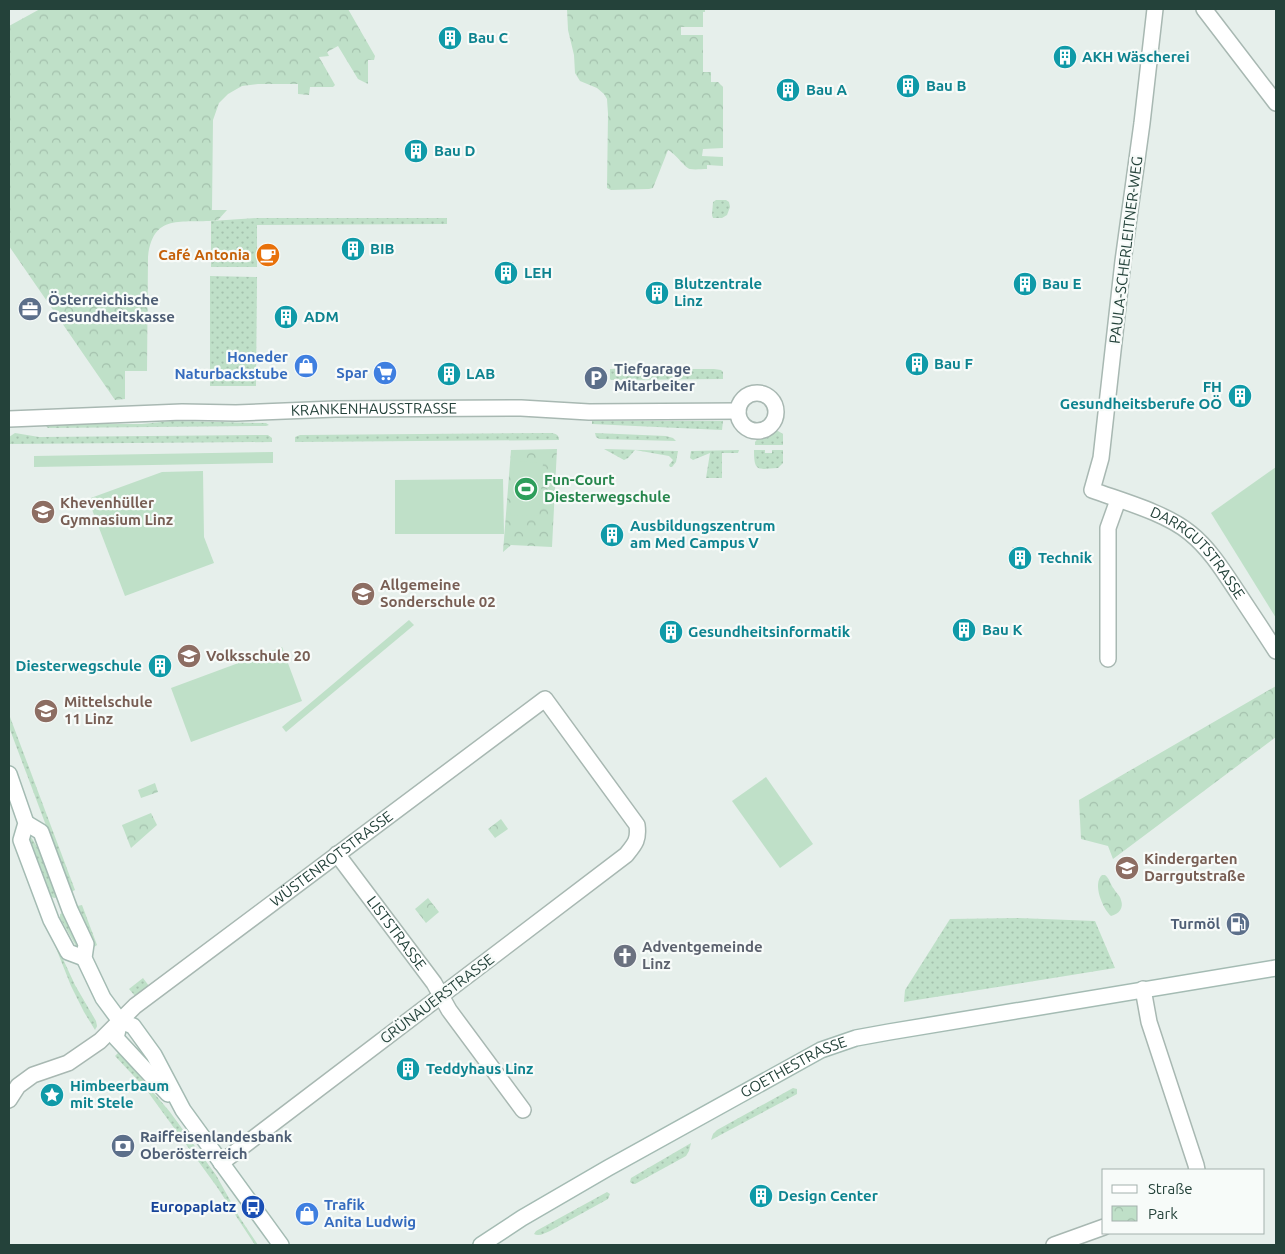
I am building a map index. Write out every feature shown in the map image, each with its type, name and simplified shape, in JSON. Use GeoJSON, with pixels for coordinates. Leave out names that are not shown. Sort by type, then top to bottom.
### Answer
{"type":"FeatureCollection","features":[{"type":"Feature","properties":{"kind":"street","name":"PAULA-SCHERLEITNER-WEG"},"geometry":{"type":"LineString","coordinates":[[1092,490],[1102,458],[1123,261],[1155,9]]}},
{"type":"Feature","properties":{"kind":"street"},"geometry":{"type":"LineString","coordinates":[[1204,9],[1276,103]]}},
{"type":"Feature","properties":{"kind":"street","name":"KRANKENHAUSSTRASSE"},"geometry":{"type":"LineString","coordinates":[[9,419],[182,412],[236,413],[336,409],[521,408],[590,412],[738,411]]}},
{"type":"Feature","properties":{"kind":"street","name":"DARRGUTSTRASSE"},"geometry":{"type":"LineString","coordinates":[[1092,490],[1156,514],[1176,523],[1190,533],[1220,565],[1276,651]]}},
{"type":"Feature","properties":{"kind":"street"},"geometry":{"type":"LineString","coordinates":[[1108,659],[1108,528],[1118,500]]}},
{"type":"Feature","properties":{"kind":"street","name":"GRÜNAUERSTRASSE"},"geometry":{"type":"LineString","coordinates":[[220,1163],[626,855],[636,844],[638,835],[637,825],[545,699]]}},
{"type":"Feature","properties":{"kind":"street","name":"WÜSTENROTSTRASSE"},"geometry":{"type":"LineString","coordinates":[[11,1091],[33,1075],[68,1063],[100,1041],[135,1006],[545,699]]}},
{"type":"Feature","properties":{"kind":"street"},"geometry":{"type":"LineString","coordinates":[[9,774],[26,823],[21,840],[51,920],[68,952],[84,958]]}},
{"type":"Feature","properties":{"kind":"street"},"geometry":{"type":"LineString","coordinates":[[26,823],[41,832],[70,910],[86,944],[84,958],[103,998],[120,1021],[133,1026],[154,1055],[183,1110],[281,1245]]}},
{"type":"Feature","properties":{"kind":"street","name":"LISTSTRASSE"},"geometry":{"type":"LineString","coordinates":[[337,854],[434,983],[449,1010],[523,1110]]}},
{"type":"Feature","properties":{"kind":"street","name":"GOETHESTRASSE"},"geometry":{"type":"LineString","coordinates":[[481,1245],[522,1218],[593,1177],[821,1050],[856,1038],[889,1032],[1276,968]]}},
{"type":"Feature","properties":{"kind":"street"},"geometry":{"type":"LineString","coordinates":[[1143,989],[1149,1022],[1197,1169]]}},
{"type":"Feature","properties":{"kind":"street"},"geometry":{"type":"LineString","coordinates":[[1054,1245],[1102,1228]]}},
{"type":"Feature","properties":{"kind":"green space"},"geometry":{"type":"Polygon","coordinates":[[[40,9],[348,9],[375,56],[374,60],[368,60],[368,84],[358,79],[338,46],[327,52],[329,56],[319,57],[335,85],[333,87],[310,87],[309,95],[298,94],[298,84],[242,86],[228,94],[219,103],[213,120],[212,210],[227,210],[218,220],[173,223],[164,226],[157,232],[151,242],[148,257],[147,371],[125,371],[125,399],[115,400],[9,246],[9,26],[40,9]]]}},
{"type":"Feature","properties":{"kind":"green space"},"geometry":{"type":"Polygon","coordinates":[[[567,9],[705,9],[705,12],[703,12],[703,27],[681,27],[681,35],[703,35],[703,72],[711,72],[711,82],[718,82],[723,87],[723,148],[703,149],[702,156],[723,157],[723,166],[707,165],[707,169],[690,169],[668,150],[653,188],[611,190],[607,188],[607,99],[597,88],[580,81],[575,73],[574,55],[568,30],[567,9]]]}},
{"type":"Feature","properties":{"kind":"green space"},"geometry":{"type":"Polygon","coordinates":[[[716,200],[726,200],[729,202],[730,207],[727,215],[722,218],[713,218],[712,215],[713,202],[716,200]]]}},
{"type":"Feature","properties":{"kind":"green space"},"geometry":{"type":"Polygon","coordinates":[[[257,218],[447,218],[447,224],[257,225],[257,267],[211,267],[211,221],[257,218]]]}},
{"type":"Feature","properties":{"kind":"green space"},"geometry":{"type":"Polygon","coordinates":[[[210,276],[257,277],[256,386],[210,386],[210,276]]]}},
{"type":"Feature","properties":{"kind":"green space"},"geometry":{"type":"Polygon","coordinates":[[[610,369],[714,369],[723,372],[723,379],[611,380],[610,369]]]}},
{"type":"Feature","properties":{"kind":"green space"},"geometry":{"type":"Polygon","coordinates":[[[171,421],[266,423],[269,425],[48,428],[46,426],[48,424],[142,424],[171,421]]]}},
{"type":"Feature","properties":{"kind":"green space"},"geometry":{"type":"Polygon","coordinates":[[[592,421],[723,421],[722,430],[592,424],[592,421]]]}},
{"type":"Feature","properties":{"kind":"green space"},"geometry":{"type":"Polygon","coordinates":[[[775,431],[783,434],[783,445],[755,445],[759,438],[775,431]]]}},
{"type":"Feature","properties":{"kind":"green space"},"geometry":{"type":"Polygon","coordinates":[[[15,433],[39,437],[268,435],[272,438],[272,442],[9,444],[9,437],[15,433]]]}},
{"type":"Feature","properties":{"kind":"green space"},"geometry":{"type":"Polygon","coordinates":[[[552,433],[557,435],[559,440],[295,442],[295,437],[300,435],[552,433]]]}},
{"type":"Feature","properties":{"kind":"green space"},"geometry":{"type":"Polygon","coordinates":[[[595,433],[666,436],[676,441],[599,439],[595,433]]]}},
{"type":"Feature","properties":{"kind":"green space"},"geometry":{"type":"Polygon","coordinates":[[[557,449],[552,547],[511,545],[503,552],[511,450],[557,449]]]}},
{"type":"Feature","properties":{"kind":"green space"},"geometry":{"type":"Polygon","coordinates":[[[604,449],[678,451],[676,462],[670,467],[669,465],[673,460],[669,456],[635,450],[624,460],[604,449]]]}},
{"type":"Feature","properties":{"kind":"green space"},"geometry":{"type":"Polygon","coordinates":[[[739,450],[738,453],[722,453],[722,478],[706,478],[710,453],[693,460],[690,458],[691,451],[739,450]]]}},
{"type":"Feature","properties":{"kind":"green space"},"geometry":{"type":"Polygon","coordinates":[[[754,450],[765,450],[765,453],[772,453],[772,450],[783,450],[783,463],[778,468],[758,468],[755,463],[754,450]]]}},
{"type":"Feature","properties":{"kind":"green space"},"geometry":{"type":"Polygon","coordinates":[[[273,452],[273,463],[34,467],[34,456],[273,452]]]}},
{"type":"Feature","properties":{"kind":"green space","name":"Fun-Court Diesterwegschule"},"geometry":{"type":"Polygon","coordinates":[[[514,461],[543,463],[539,516],[510,515],[514,461]]]}},
{"type":"Feature","properties":{"kind":"green space"},"geometry":{"type":"Polygon","coordinates":[[[1276,467],[1276,618],[1211,513],[1276,467]]]}},
{"type":"Feature","properties":{"kind":"green space"},"geometry":{"type":"Polygon","coordinates":[[[203,471],[204,537],[214,563],[125,596],[88,499],[162,472],[203,471]]]}},
{"type":"Feature","properties":{"kind":"green space"},"geometry":{"type":"Polygon","coordinates":[[[503,479],[504,534],[395,534],[395,480],[503,479]]]}},
{"type":"Feature","properties":{"kind":"green space"},"geometry":{"type":"Polygon","coordinates":[[[409,620],[414,625],[286,732],[282,727],[409,620]]]}},
{"type":"Feature","properties":{"kind":"green space"},"geometry":{"type":"Polygon","coordinates":[[[282,647],[302,701],[191,742],[171,688],[282,647]]]}},
{"type":"Feature","properties":{"kind":"green space"},"geometry":{"type":"Polygon","coordinates":[[[1276,686],[1276,737],[1113,859],[1108,846],[1081,839],[1079,800],[1276,686]]]}},
{"type":"Feature","properties":{"kind":"green space"},"geometry":{"type":"Polygon","coordinates":[[[9,717],[75,890],[71,892],[9,727],[9,717]]]}},
{"type":"Feature","properties":{"kind":"green space"},"geometry":{"type":"Polygon","coordinates":[[[766,777],[813,844],[780,868],[732,801],[766,777]]]}},
{"type":"Feature","properties":{"kind":"green space"},"geometry":{"type":"Polygon","coordinates":[[[155,783],[158,792],[141,798],[138,790],[155,783]]]}},
{"type":"Feature","properties":{"kind":"green space"},"geometry":{"type":"Polygon","coordinates":[[[151,813],[157,825],[131,848],[122,825],[151,813]]]}},
{"type":"Feature","properties":{"kind":"green space"},"geometry":{"type":"Polygon","coordinates":[[[501,819],[508,829],[495,838],[488,829],[501,819]]]}},
{"type":"Feature","properties":{"kind":"green space"},"geometry":{"type":"Polygon","coordinates":[[[28,832],[42,855],[59,897],[54,898],[50,896],[26,834],[28,832]]]}},
{"type":"Feature","properties":{"kind":"green space"},"geometry":{"type":"Polygon","coordinates":[[[1102,875],[1108,878],[1122,903],[1120,910],[1111,916],[1102,902],[1098,890],[1099,879],[1102,875]]]}},
{"type":"Feature","properties":{"kind":"green space"},"geometry":{"type":"Polygon","coordinates":[[[428,898],[439,912],[426,923],[415,909],[428,898]]]}},
{"type":"Feature","properties":{"kind":"green space"},"geometry":{"type":"Polygon","coordinates":[[[82,905],[97,945],[94,947],[77,906],[82,905]]]}},
{"type":"Feature","properties":{"kind":"green space"},"geometry":{"type":"Polygon","coordinates":[[[65,912],[79,945],[78,947],[60,918],[60,914],[65,912]]]}},
{"type":"Feature","properties":{"kind":"green space"},"geometry":{"type":"Polygon","coordinates":[[[1018,918],[1095,921],[1115,968],[904,1002],[905,990],[950,919],[1018,918]]]}},
{"type":"Feature","properties":{"kind":"green space"},"geometry":{"type":"Polygon","coordinates":[[[50,933],[75,985],[96,1021],[97,1026],[95,1030],[71,986],[50,933]]]}},
{"type":"Feature","properties":{"kind":"green space"},"geometry":{"type":"Polygon","coordinates":[[[143,978],[149,986],[135,996],[129,989],[143,978]]]}},
{"type":"Feature","properties":{"kind":"green space"},"geometry":{"type":"Polygon","coordinates":[[[119,1052],[170,1112],[216,1175],[240,1218],[258,1245],[255,1245],[217,1187],[145,1088],[115,1056],[119,1052]]]}},
{"type":"Feature","properties":{"kind":"green space"},"geometry":{"type":"Polygon","coordinates":[[[793,1088],[797,1089],[797,1094],[711,1140],[717,1130],[793,1088]]]}},
{"type":"Feature","properties":{"kind":"green space"},"geometry":{"type":"Polygon","coordinates":[[[691,1143],[686,1156],[635,1184],[630,1182],[631,1178],[691,1143]]]}},
{"type":"Feature","properties":{"kind":"green space"},"geometry":{"type":"Polygon","coordinates":[[[607,1192],[610,1194],[608,1199],[550,1231],[540,1235],[534,1234],[536,1231],[607,1192]]]}},
{"type":"Feature","properties":{"kind":"place","name":"Bau C"},"geometry":{"type":"Point","coordinates":[450,38]}},
{"type":"Feature","properties":{"kind":"place","name":"AKH Wäscherei"},"geometry":{"type":"Point","coordinates":[1065,57]}},
{"type":"Feature","properties":{"kind":"place","name":"Bau B"},"geometry":{"type":"Point","coordinates":[908,86]}},
{"type":"Feature","properties":{"kind":"place","name":"Bau A"},"geometry":{"type":"Point","coordinates":[788,90]}},
{"type":"Feature","properties":{"kind":"place","name":"Bau D"},"geometry":{"type":"Point","coordinates":[416,151]}},
{"type":"Feature","properties":{"kind":"place","name":"BIB"},"geometry":{"type":"Point","coordinates":[353,249]}},
{"type":"Feature","properties":{"kind":"place","name":"Café Antonia"},"geometry":{"type":"Point","coordinates":[268,255]}},
{"type":"Feature","properties":{"kind":"place","name":"LEH"},"geometry":{"type":"Point","coordinates":[506,273]}},
{"type":"Feature","properties":{"kind":"place","name":"Bau E"},"geometry":{"type":"Point","coordinates":[1025,284]}},
{"type":"Feature","properties":{"kind":"place","name":"Blutzentrale Linz"},"geometry":{"type":"Point","coordinates":[657,293]}},
{"type":"Feature","properties":{"kind":"place","name":"Österreichische Gesundheitskasse"},"geometry":{"type":"Point","coordinates":[30,309]}},
{"type":"Feature","properties":{"kind":"place","name":"ADM"},"geometry":{"type":"Point","coordinates":[286,317]}},
{"type":"Feature","properties":{"kind":"place","name":"Bau F"},"geometry":{"type":"Point","coordinates":[917,364]}},
{"type":"Feature","properties":{"kind":"place","name":"Honeder Naturbackstube"},"geometry":{"type":"Point","coordinates":[306,366]}},
{"type":"Feature","properties":{"kind":"place","name":"Spar"},"geometry":{"type":"Point","coordinates":[385,373]}},
{"type":"Feature","properties":{"kind":"place","name":"LAB"},"geometry":{"type":"Point","coordinates":[449,374]}},
{"type":"Feature","properties":{"kind":"place","name":"Tiefgarage Mitarbeiter"},"geometry":{"type":"Point","coordinates":[596,378]}},
{"type":"Feature","properties":{"kind":"place","name":"FH Gesundheitsberufe OÖ"},"geometry":{"type":"Point","coordinates":[1240,396]}},
{"type":"Feature","properties":{"kind":"place","name":"Fun-Court Diesterwegschule"},"geometry":{"type":"Point","coordinates":[526,489]}},
{"type":"Feature","properties":{"kind":"place","name":"Khevenhüller Gymnasium Linz"},"geometry":{"type":"Point","coordinates":[43,512]}},
{"type":"Feature","properties":{"kind":"place","name":"Ausbildungszentrum am Med Campus V"},"geometry":{"type":"Point","coordinates":[612,535]}},
{"type":"Feature","properties":{"kind":"place","name":"Technik"},"geometry":{"type":"Point","coordinates":[1020,558]}},
{"type":"Feature","properties":{"kind":"place","name":"Allgemeine Sonderschule 02"},"geometry":{"type":"Point","coordinates":[363,594]}},
{"type":"Feature","properties":{"kind":"place","name":"Bau K"},"geometry":{"type":"Point","coordinates":[964,630]}},
{"type":"Feature","properties":{"kind":"place","name":"Gesundheitsinformatik"},"geometry":{"type":"Point","coordinates":[671,632]}},
{"type":"Feature","properties":{"kind":"place","name":"Volksschule 20"},"geometry":{"type":"Point","coordinates":[189,656]}},
{"type":"Feature","properties":{"kind":"place","name":"Diesterwegschule"},"geometry":{"type":"Point","coordinates":[160,666]}},
{"type":"Feature","properties":{"kind":"place","name":"Mittelschule 11 Linz"},"geometry":{"type":"Point","coordinates":[46,711]}},
{"type":"Feature","properties":{"kind":"place","name":"Kindergarten Darrgutstraße"},"geometry":{"type":"Point","coordinates":[1127,868]}},
{"type":"Feature","properties":{"kind":"place","name":"Turmöl"},"geometry":{"type":"Point","coordinates":[1238,924]}},
{"type":"Feature","properties":{"kind":"place","name":"Adventgemeinde Linz"},"geometry":{"type":"Point","coordinates":[625,956]}},
{"type":"Feature","properties":{"kind":"place","name":"Teddyhaus Linz"},"geometry":{"type":"Point","coordinates":[408,1069]}},
{"type":"Feature","properties":{"kind":"place","name":"Himbeerbaum mit Stele"},"geometry":{"type":"Point","coordinates":[52,1095]}},
{"type":"Feature","properties":{"kind":"place","name":"Raiffeisenlandesbank Oberösterreich"},"geometry":{"type":"Point","coordinates":[123,1146]}},
{"type":"Feature","properties":{"kind":"place","name":"Design Center"},"geometry":{"type":"Point","coordinates":[761,1196]}},
{"type":"Feature","properties":{"kind":"place","name":"Europaplatz"},"geometry":{"type":"Point","coordinates":[253,1207]}},
{"type":"Feature","properties":{"kind":"place","name":"Trafik Anita Ludwig"},"geometry":{"type":"Point","coordinates":[307,1214]}}]}
